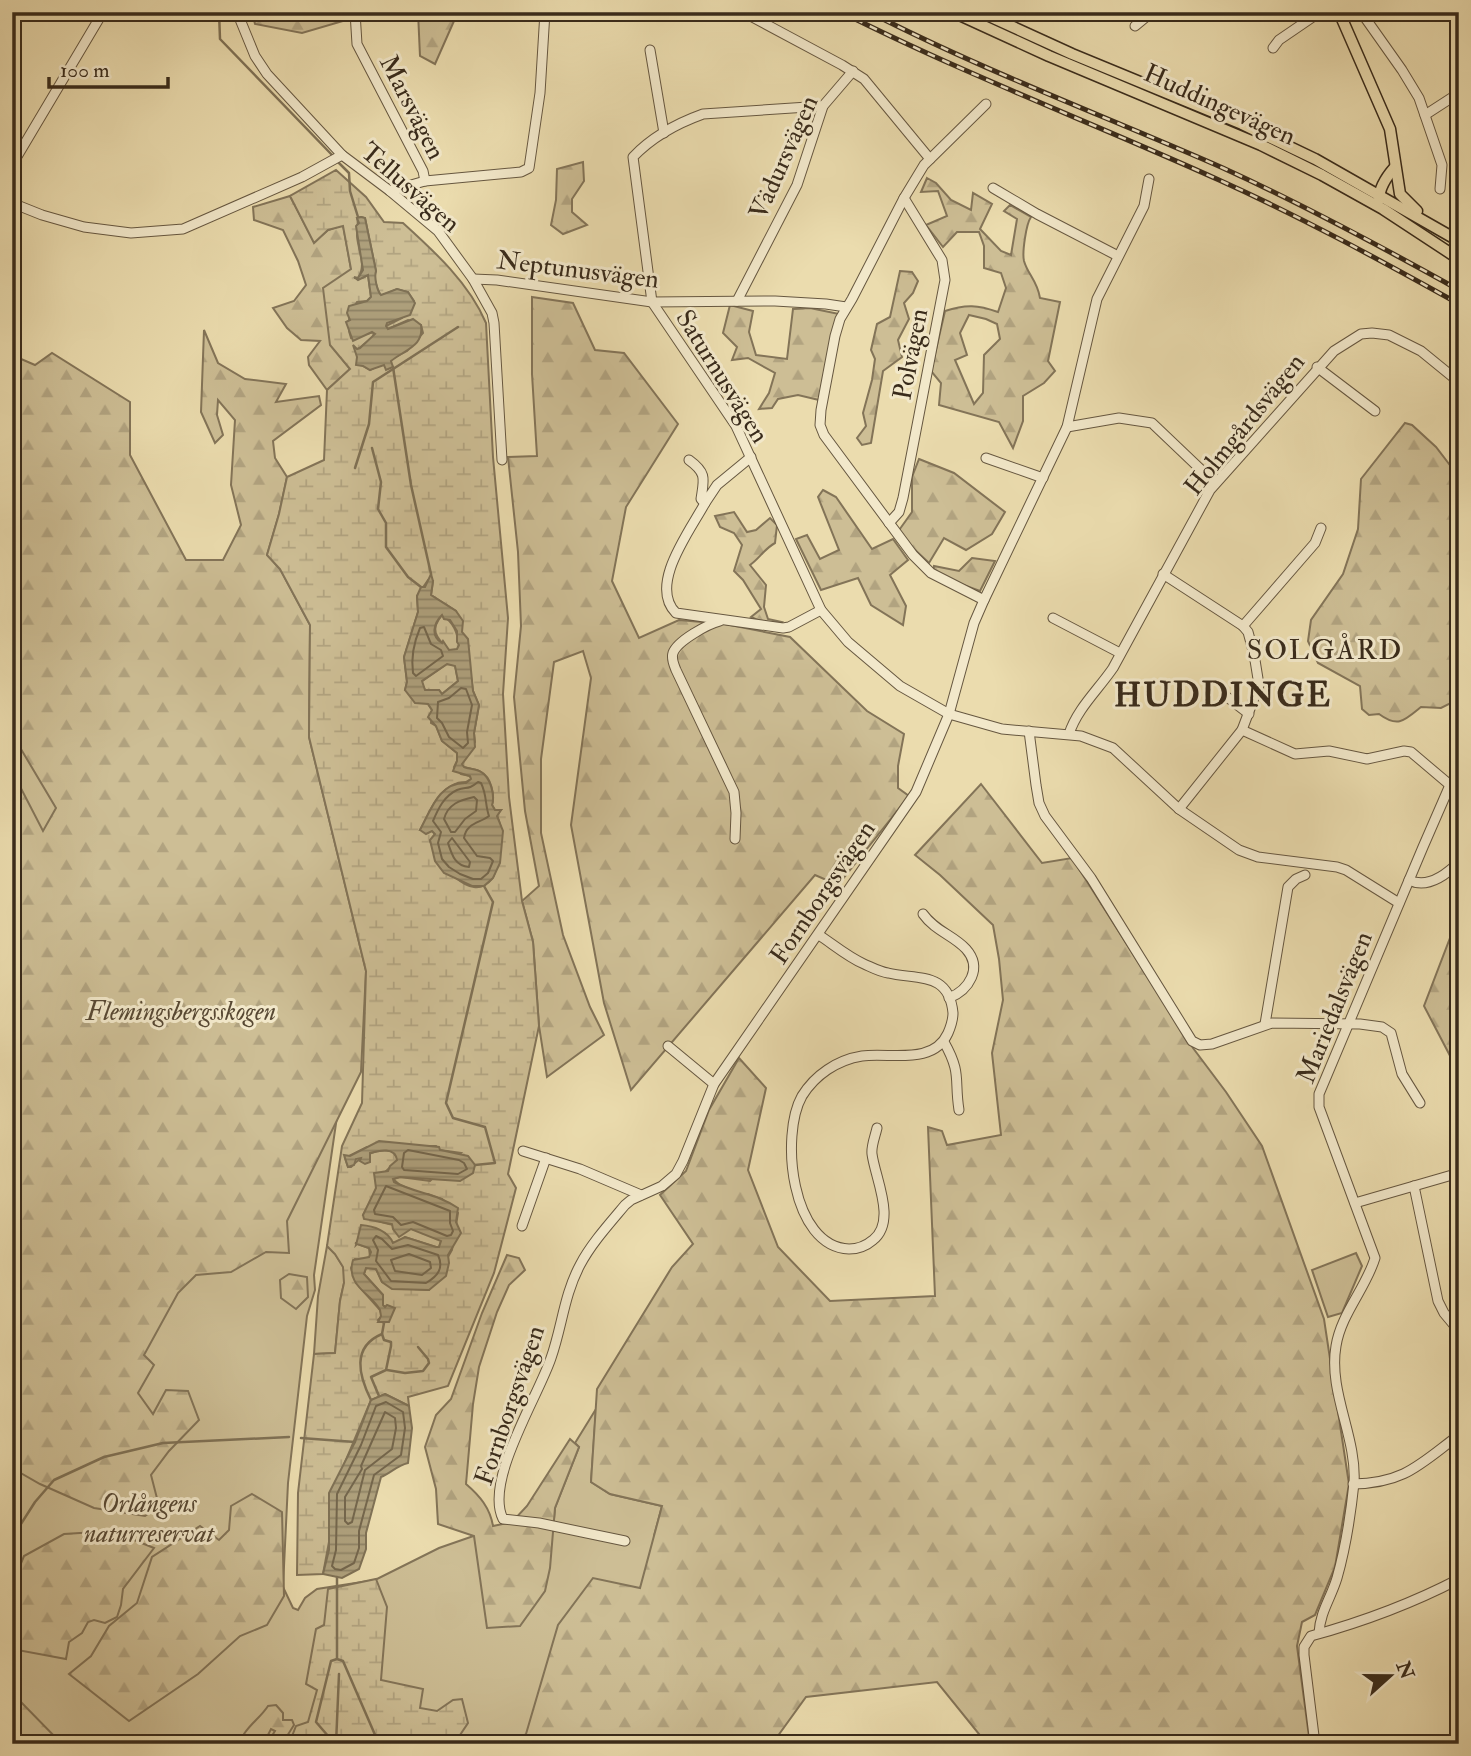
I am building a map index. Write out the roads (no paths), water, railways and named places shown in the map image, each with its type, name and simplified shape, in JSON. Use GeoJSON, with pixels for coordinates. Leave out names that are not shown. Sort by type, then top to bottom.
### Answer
{"type":"FeatureCollection","features":[{"type":"Feature","properties":{"kind":"main road","name":"Huddingevägen"},"geometry":{"type":"LineString","coordinates":[[953,12],[1049,56],[1261,145],[1383,209],[1459,258]]}},
{"type":"Feature","properties":{"kind":"main road","name":"Huddingevägen"},"geometry":{"type":"LineString","coordinates":[[980,12],[1072,54],[1241,124],[1315,159],[1459,242]]}},
{"type":"Feature","properties":{"kind":"main road"},"geometry":{"type":"LineString","coordinates":[[1339,12],[1390,129],[1401,194],[1435,227]]}},
{"type":"Feature","properties":{"kind":"main road"},"geometry":{"type":"LineString","coordinates":[[1383,209],[1379,194],[1395,167]]}},
{"type":"Feature","properties":{"kind":"street"},"geometry":{"type":"LineString","coordinates":[[12,165],[103,12]]}},
{"type":"Feature","properties":{"kind":"street","name":"Tellusvägen"},"geometry":{"type":"LineString","coordinates":[[237,12],[254,56],[338,158],[390,191],[438,232],[490,307],[494,323],[502,460]]}},
{"type":"Feature","properties":{"kind":"street","name":"Marsvägen"},"geometry":{"type":"LineString","coordinates":[[355,12],[357,44],[425,180]]}},
{"type":"Feature","properties":{"kind":"street"},"geometry":{"type":"LineString","coordinates":[[390,191],[425,180],[521,172],[529,168],[540,93],[545,12]]}},
{"type":"Feature","properties":{"kind":"street"},"geometry":{"type":"LineString","coordinates":[[743,12],[853,71],[875,91],[930,159]]}},
{"type":"Feature","properties":{"kind":"street"},"geometry":{"type":"LineString","coordinates":[[1135,26],[1152,12]]}},
{"type":"Feature","properties":{"kind":"street"},"geometry":{"type":"LineString","coordinates":[[1273,48],[1279,40],[1320,12]]}},
{"type":"Feature","properties":{"kind":"street"},"geometry":{"type":"LineString","coordinates":[[1361,12],[1411,84],[1425,115],[1442,165],[1440,189]]}},
{"type":"Feature","properties":{"kind":"street"},"geometry":{"type":"LineString","coordinates":[[650,50],[664,133],[703,114],[823,106]]}},
{"type":"Feature","properties":{"kind":"street","name":"Vädursvägen"},"geometry":{"type":"LineString","coordinates":[[737,301],[797,185],[823,106],[853,71]]}},
{"type":"Feature","properties":{"kind":"street"},"geometry":{"type":"LineString","coordinates":[[1425,115],[1459,93]]}},
{"type":"Feature","properties":{"kind":"street"},"geometry":{"type":"LineString","coordinates":[[984,600],[927,569],[913,555],[839,457],[820,425],[835,336],[846,307],[904,198],[930,159],[986,104]]}},
{"type":"Feature","properties":{"kind":"street","name":"Saturnusvägen"},"geometry":{"type":"LineString","coordinates":[[664,133],[633,157],[652,302],[725,407],[751,457],[821,610],[848,642],[900,686],[949,714],[1002,729],[1091,738],[1113,748],[1179,809],[1243,852],[1258,857],[1337,867],[1399,903]]}},
{"type":"Feature","properties":{"kind":"street"},"geometry":{"type":"LineString","coordinates":[[12,203],[84,227],[131,233],[183,229],[302,177],[338,158]]}},
{"type":"Feature","properties":{"kind":"street","name":"Fornborgsvägen"},"geometry":{"type":"LineString","coordinates":[[625,1541],[503,1519],[497,1508],[506,1461],[552,1355],[572,1282],[587,1253],[631,1200],[662,1186],[676,1174],[714,1084],[916,792],[949,714],[974,624],[1067,428],[1097,299],[1144,206],[1149,179]]}},
{"type":"Feature","properties":{"kind":"street"},"geometry":{"type":"LineString","coordinates":[[993,188],[1037,215],[1118,256]]}},
{"type":"Feature","properties":{"kind":"street","name":"Polvägen"},"geometry":{"type":"LineString","coordinates":[[889,523],[899,512],[903,498],[945,280],[942,260],[904,198]]}},
{"type":"Feature","properties":{"kind":"street","name":"Neptunusvägen"},"geometry":{"type":"LineString","coordinates":[[473,279],[497,279],[652,302],[737,301],[846,307]]}},
{"type":"Feature","properties":{"kind":"street","name":"Holmgårdsvägen"},"geometry":{"type":"LineString","coordinates":[[1069,734],[1074,719],[1101,687],[1215,483],[1334,351],[1354,337],[1365,333],[1380,333],[1397,338],[1421,351],[1459,382]]}},
{"type":"Feature","properties":{"kind":"street"},"geometry":{"type":"LineString","coordinates":[[1317,368],[1375,411]]}},
{"type":"Feature","properties":{"kind":"street"},"geometry":{"type":"LineString","coordinates":[[1067,428],[1119,418],[1152,423],[1215,483]]}},
{"type":"Feature","properties":{"kind":"street"},"geometry":{"type":"LineString","coordinates":[[751,457],[717,485],[705,503],[666,579],[669,606],[676,614],[789,627],[821,610]]}},
{"type":"Feature","properties":{"kind":"street"},"geometry":{"type":"LineString","coordinates":[[986,458],[1043,478]]}},
{"type":"Feature","properties":{"kind":"street"},"geometry":{"type":"LineString","coordinates":[[689,460],[705,479],[701,499],[705,503]]}},
{"type":"Feature","properties":{"kind":"street"},"geometry":{"type":"LineString","coordinates":[[1243,626],[1315,543],[1321,528]]}},
{"type":"Feature","properties":{"kind":"street"},"geometry":{"type":"LineString","coordinates":[[1163,574],[1243,626],[1248,632],[1254,654],[1259,685],[1242,730],[1179,809]]}},
{"type":"Feature","properties":{"kind":"street"},"geometry":{"type":"LineString","coordinates":[[1053,618],[1120,653]]}},
{"type":"Feature","properties":{"kind":"street"},"geometry":{"type":"LineString","coordinates":[[724,620],[701,629],[680,644],[673,652],[673,658],[676,670],[734,792],[735,839]]}},
{"type":"Feature","properties":{"kind":"street"},"geometry":{"type":"LineString","coordinates":[[1227,698],[1248,714]]}},
{"type":"Feature","properties":{"kind":"street"},"geometry":{"type":"LineString","coordinates":[[1242,730],[1295,754],[1329,751],[1367,758],[1411,752],[1450,785]]}},
{"type":"Feature","properties":{"kind":"street"},"geometry":{"type":"LineString","coordinates":[[1029,731],[1042,810],[1100,893],[1192,1041],[1200,1045],[1212,1044],[1265,1024],[1360,1024],[1388,1030],[1394,1039],[1402,1074],[1420,1103]]}},
{"type":"Feature","properties":{"kind":"street","name":"Mariedalsvägen"},"geometry":{"type":"LineString","coordinates":[[1315,1744],[1304,1647],[1311,1636],[1319,1633],[1320,1621],[1339,1569],[1353,1484],[1350,1442],[1336,1373],[1336,1348],[1341,1329],[1375,1258],[1318,1100],[1347,1024],[1450,785],[1459,771]]}},
{"type":"Feature","properties":{"kind":"street"},"geometry":{"type":"LineString","coordinates":[[1409,880],[1417,884],[1439,878],[1459,862]]}},
{"type":"Feature","properties":{"kind":"street"},"geometry":{"type":"LineString","coordinates":[[1265,1024],[1288,887],[1296,879],[1306,875]]}},
{"type":"Feature","properties":{"kind":"street"},"geometry":{"type":"LineString","coordinates":[[923,914],[931,926],[966,949],[972,961],[973,970],[968,986],[949,998]]}},
{"type":"Feature","properties":{"kind":"street"},"geometry":{"type":"LineString","coordinates":[[819,935],[862,963],[888,973],[931,979],[949,998],[952,1022],[944,1042],[933,1050],[914,1055],[874,1055],[850,1059],[818,1077],[801,1099],[794,1116],[791,1135],[791,1162],[798,1194],[814,1228],[836,1247],[863,1247],[880,1233],[883,1207],[872,1151],[877,1128]]}},
{"type":"Feature","properties":{"kind":"street"},"geometry":{"type":"LineString","coordinates":[[944,1042],[955,1062],[959,1110]]}},
{"type":"Feature","properties":{"kind":"street"},"geometry":{"type":"LineString","coordinates":[[668,1046],[714,1084]]}},
{"type":"Feature","properties":{"kind":"street"},"geometry":{"type":"LineString","coordinates":[[523,1151],[580,1169],[641,1195]]}},
{"type":"Feature","properties":{"kind":"street"},"geometry":{"type":"LineString","coordinates":[[522,1226],[546,1158]]}},
{"type":"Feature","properties":{"kind":"street"},"geometry":{"type":"LineString","coordinates":[[1355,1203],[1459,1173]]}},
{"type":"Feature","properties":{"kind":"street"},"geometry":{"type":"LineString","coordinates":[[1414,1186],[1438,1301],[1459,1331]]}},
{"type":"Feature","properties":{"kind":"street"},"geometry":{"type":"LineString","coordinates":[[1353,1484],[1379,1483],[1409,1473],[1459,1434]]}},
{"type":"Feature","properties":{"kind":"street"},"geometry":{"type":"LineString","coordinates":[[1319,1633],[1348,1626],[1459,1579]]}},
{"type":"Feature","properties":{"kind":"street"},"geometry":{"type":"LineString","coordinates":[[874,1744],[890,1744]]}},
{"type":"Feature","properties":{"kind":"water"},"geometry":{"type":"Polygon","coordinates":[[[357,218],[365,218],[376,271],[376,284],[381,295],[397,289],[408,292],[415,303],[410,315],[387,323],[386,326],[388,329],[413,319],[421,325],[417,342],[391,361],[393,367],[386,370],[384,365],[370,370],[356,365],[357,357],[353,345],[357,349],[360,348],[375,334],[372,332],[353,341],[346,322],[350,320],[347,313],[349,306],[367,301],[371,297],[368,275],[358,280],[354,277],[358,278],[363,270],[356,226],[359,223],[357,218]]]}},
{"type":"Feature","properties":{"kind":"water"},"geometry":{"type":"Polygon","coordinates":[[[431,574],[431,595],[456,611],[463,621],[462,632],[468,639],[473,691],[479,705],[474,733],[475,747],[462,764],[479,771],[487,778],[492,792],[492,805],[495,810],[501,810],[497,816],[503,831],[500,863],[493,878],[484,886],[472,886],[444,873],[435,861],[430,840],[435,834],[432,831],[426,834],[420,830],[442,792],[471,779],[470,776],[453,771],[457,753],[442,741],[436,726],[428,717],[432,710],[428,704],[415,703],[405,690],[407,682],[404,657],[418,612],[417,596],[421,587],[425,587],[431,574]],[[442,615],[435,626],[436,637],[442,643],[443,641],[449,650],[457,649],[457,631],[450,620],[444,619],[442,615]],[[447,664],[422,681],[425,690],[439,690],[442,694],[458,681],[455,666],[447,664]]]}},
{"type":"Feature","properties":{"kind":"water"},"geometry":{"type":"Polygon","coordinates":[[[379,1141],[439,1147],[440,1150],[468,1156],[475,1165],[473,1173],[460,1181],[400,1177],[393,1179],[402,1186],[458,1208],[456,1222],[461,1233],[448,1255],[446,1276],[429,1290],[392,1289],[382,1282],[376,1269],[366,1268],[364,1274],[383,1295],[383,1305],[395,1308],[389,1322],[378,1322],[380,1310],[360,1289],[353,1277],[353,1260],[369,1257],[371,1252],[369,1248],[356,1245],[361,1225],[380,1230],[388,1235],[393,1243],[405,1237],[439,1247],[441,1241],[411,1229],[399,1237],[392,1224],[364,1219],[363,1215],[376,1188],[374,1173],[388,1171],[397,1160],[396,1156],[390,1151],[378,1151],[370,1153],[370,1162],[365,1164],[360,1161],[361,1158],[356,1159],[354,1165],[348,1167],[344,1155],[350,1156],[379,1141]]]}},
{"type":"Feature","properties":{"kind":"water"},"geometry":{"type":"Polygon","coordinates":[[[385,1394],[409,1406],[412,1428],[408,1463],[381,1477],[366,1533],[366,1549],[359,1569],[342,1578],[323,1574],[329,1550],[329,1493],[355,1442],[371,1400],[385,1394]]]}},
{"type":"Feature","properties":{"kind":"waterway"},"geometry":{"type":"LineString","coordinates":[[219,12],[220,39],[333,156]]}},
{"type":"Feature","properties":{"kind":"waterway"},"geometry":{"type":"LineString","coordinates":[[337,161],[349,173],[350,191],[358,217]]}},
{"type":"Feature","properties":{"kind":"waterway"},"geometry":{"type":"LineString","coordinates":[[355,468],[369,424],[373,382],[458,327]]}},
{"type":"Feature","properties":{"kind":"waterway"},"geometry":{"type":"LineString","coordinates":[[393,367],[411,485],[431,574]]}},
{"type":"Feature","properties":{"kind":"waterway"},"geometry":{"type":"LineString","coordinates":[[372,448],[381,482],[378,509],[386,523],[386,547],[408,577],[421,587]]}},
{"type":"Feature","properties":{"kind":"waterway"},"geometry":{"type":"LineString","coordinates":[[475,1165],[495,1163],[485,1127],[453,1118],[446,1103],[493,902],[484,886]]}},
{"type":"Feature","properties":{"kind":"waterway"},"geometry":{"type":"LineString","coordinates":[[371,1400],[363,1381],[360,1363],[366,1346],[382,1334],[384,1323]]}},
{"type":"Feature","properties":{"kind":"waterway"},"geometry":{"type":"LineString","coordinates":[[379,1396],[371,1377],[386,1370],[391,1346],[391,1342],[384,1340],[382,1334]]}},
{"type":"Feature","properties":{"kind":"waterway"},"geometry":{"type":"LineString","coordinates":[[387,1370],[405,1373],[423,1371],[429,1363],[418,1347]]}},
{"type":"Feature","properties":{"kind":"waterway"},"geometry":{"type":"LineString","coordinates":[[12,1538],[35,1502],[54,1480],[104,1457],[163,1443],[289,1437]]}},
{"type":"Feature","properties":{"kind":"waterway"},"geometry":{"type":"LineString","coordinates":[[301,1438],[355,1442]]}},
{"type":"Feature","properties":{"kind":"waterway"},"geometry":{"type":"LineString","coordinates":[[337,1577],[337,1659],[343,1661],[379,1744]]}},
{"type":"Feature","properties":{"kind":"waterway"},"geometry":{"type":"LineString","coordinates":[[335,1744],[316,1722],[331,1661],[337,1659]]}},
{"type":"Feature","properties":{"kind":"waterway"},"geometry":{"type":"LineString","coordinates":[[336,1744],[339,1674]]}},
{"type":"Feature","properties":{"kind":"railway"},"geometry":{"type":"LineString","coordinates":[[841,12],[934,56],[1250,194],[1459,304]]}},
{"type":"Feature","properties":{"kind":"railway"},"geometry":{"type":"LineString","coordinates":[[869,12],[1000,74],[1253,182],[1459,290]]}},
{"type":"Feature","properties":{"kind":"district","name":"SOLGÅRD"},"geometry":{"type":"Point","coordinates":[1325,649]}},
{"type":"Feature","properties":{"kind":"district","name":"HUDDINGE"},"geometry":{"type":"Point","coordinates":[1223,694]}},
{"type":"Feature","properties":{"kind":"park label","name":"Flemingsbergsskogen"},"geometry":{"type":"Point","coordinates":[181,1011]}},
{"type":"Feature","properties":{"kind":"park label","name":"Orlångens naturreservat"},"geometry":{"type":"Point","coordinates":[149,1518]}}]}
